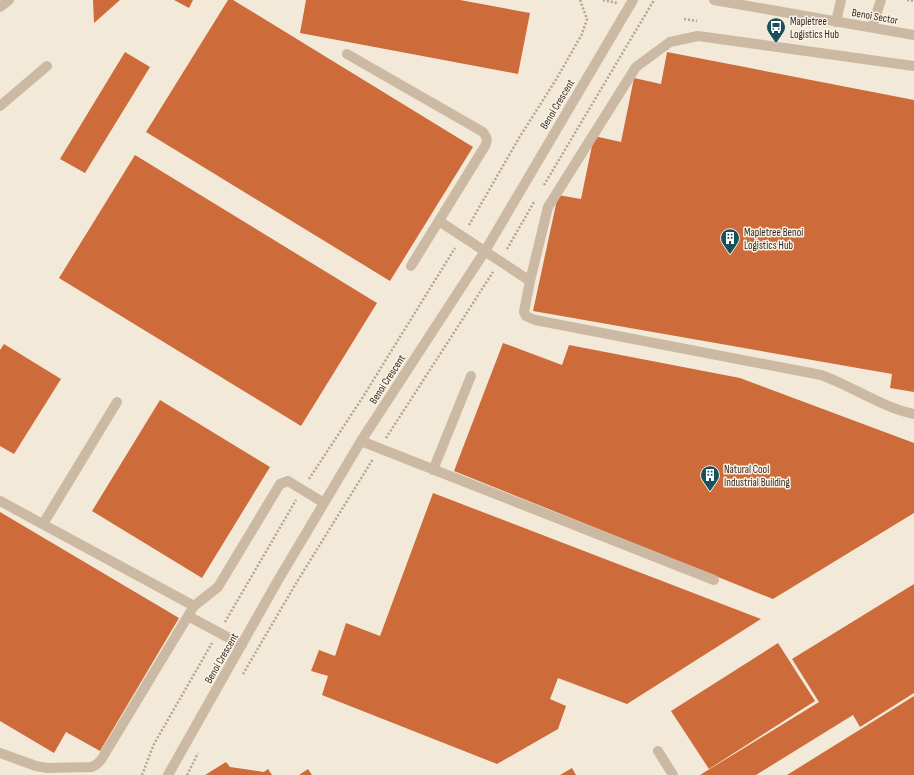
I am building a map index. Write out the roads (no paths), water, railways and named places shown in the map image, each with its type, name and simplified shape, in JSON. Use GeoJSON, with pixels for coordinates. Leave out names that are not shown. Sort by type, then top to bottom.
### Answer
{"type":"FeatureCollection","features":[{"type":"Feature","properties":{"kind":"street"},"geometry":{"type":"LineString","coordinates":[[0,7],[9,0]]}},
{"type":"Feature","properties":{"kind":"street","name":"Benoi Crescent"},"geometry":{"type":"LineString","coordinates":[[168,775],[280,576],[361,441],[485,251],[633,0]]}},
{"type":"Feature","properties":{"kind":"street","name":"Benoi Sector"},"geometry":{"type":"LineString","coordinates":[[714,0],[914,35]]}},
{"type":"Feature","properties":{"kind":"street"},"geometry":{"type":"LineString","coordinates":[[836,22],[841,0]]}},
{"type":"Feature","properties":{"kind":"street"},"geometry":{"type":"LineString","coordinates":[[872,27],[881,0]]}},
{"type":"Feature","properties":{"kind":"street"},"geometry":{"type":"LineString","coordinates":[[914,66],[698,36],[670,42],[636,67],[548,207],[530,280],[524,312],[529,319],[821,375],[836,380],[899,410],[914,414]]}},
{"type":"Feature","properties":{"kind":"street"},"geometry":{"type":"LineString","coordinates":[[347,54],[483,132],[486,136],[487,141],[485,146],[412,266]]}},
{"type":"Feature","properties":{"kind":"street"},"geometry":{"type":"LineString","coordinates":[[0,106],[47,66]]}},
{"type":"Feature","properties":{"kind":"street"},"geometry":{"type":"LineString","coordinates":[[439,221],[530,280]]}},
{"type":"Feature","properties":{"kind":"street"},"geometry":{"type":"LineString","coordinates":[[433,470],[471,376]]}},
{"type":"Feature","properties":{"kind":"street"},"geometry":{"type":"LineString","coordinates":[[43,524],[117,402]]}},
{"type":"Feature","properties":{"kind":"street"},"geometry":{"type":"LineString","coordinates":[[361,441],[714,580]]}},
{"type":"Feature","properties":{"kind":"street"},"geometry":{"type":"LineString","coordinates":[[0,753],[46,768],[92,767],[97,764],[101,760],[194,606],[218,587],[280,484],[288,481],[324,503]]}},
{"type":"Feature","properties":{"kind":"street"},"geometry":{"type":"LineString","coordinates":[[0,501],[194,606]]}},
{"type":"Feature","properties":{"kind":"street"},"geometry":{"type":"LineString","coordinates":[[188,616],[242,645]]}},
{"type":"Feature","properties":{"kind":"street"},"geometry":{"type":"LineString","coordinates":[[658,751],[673,775]]}},
{"type":"Feature","properties":{"kind":"place","name":"Mapletree Logistics Hub"},"geometry":{"type":"Point","coordinates":[776,44]}},
{"type":"Feature","properties":{"kind":"place","name":"Mapletree Benoi Logistics Hub"},"geometry":{"type":"Point","coordinates":[730,255]}},
{"type":"Feature","properties":{"kind":"place","name":"Natural Cool Industrial Building"},"geometry":{"type":"Point","coordinates":[710,492]}}]}
